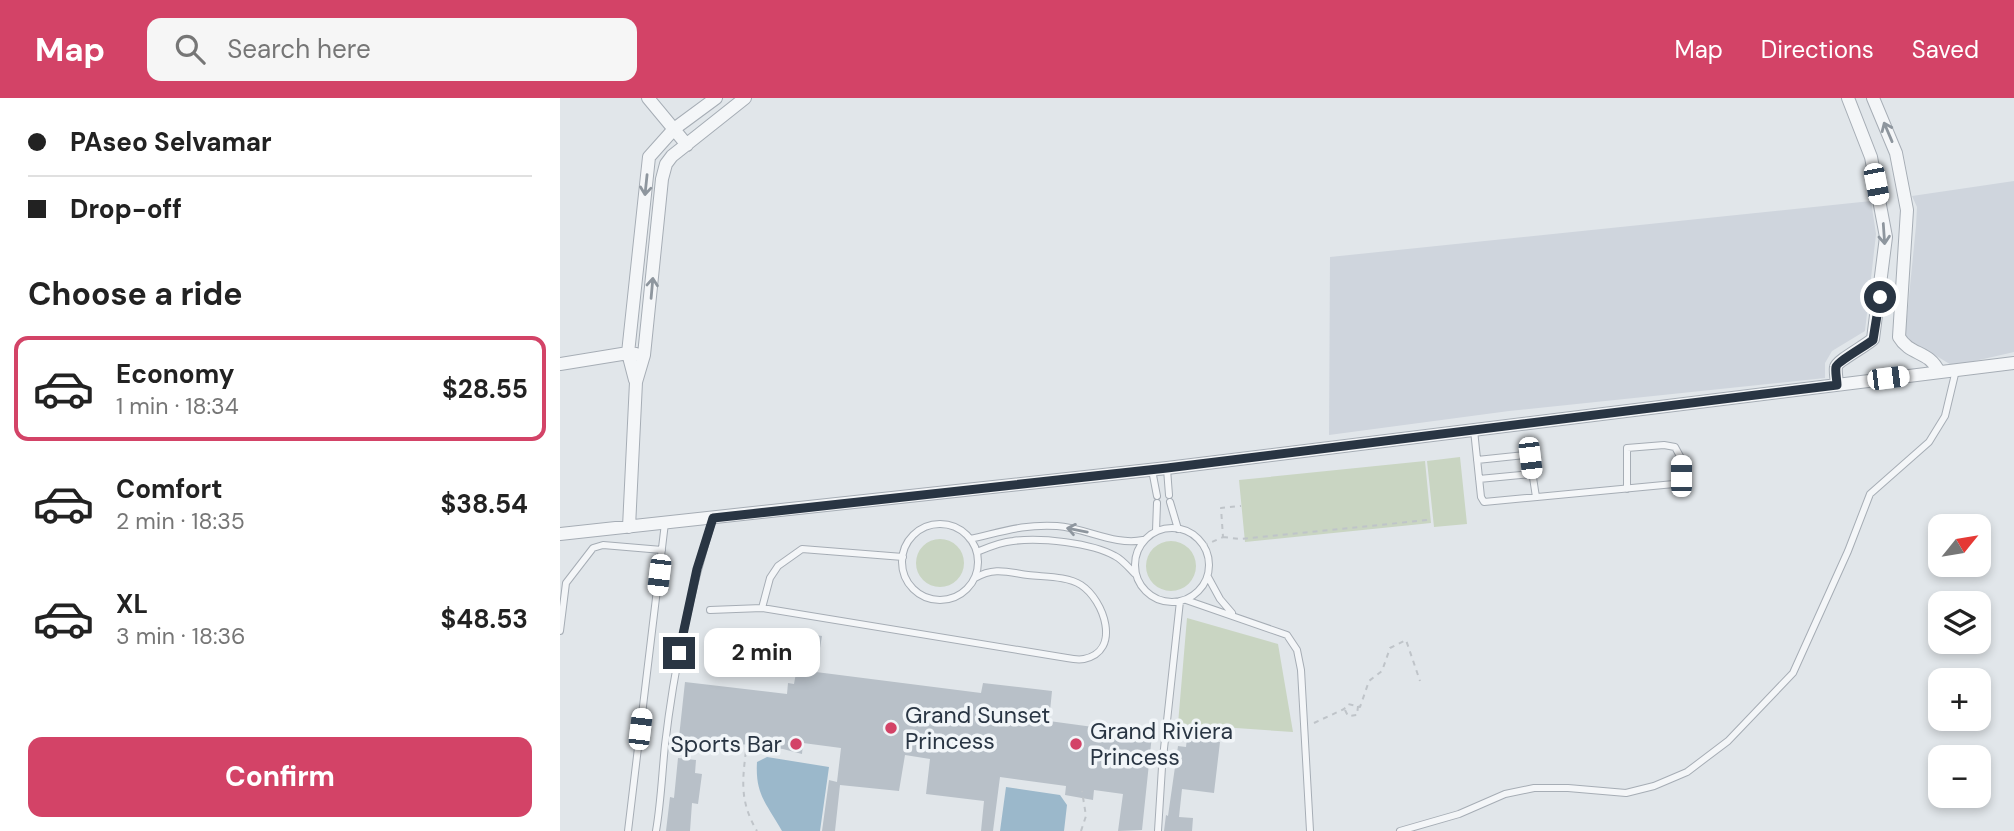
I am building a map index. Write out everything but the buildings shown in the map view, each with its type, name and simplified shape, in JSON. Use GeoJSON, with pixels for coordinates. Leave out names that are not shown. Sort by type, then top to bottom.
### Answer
{"type":"FeatureCollection","features":[{"type":"Feature","properties":{"kind":"street"},"geometry":{"type":"LineString","coordinates":[[648,98],[687,145]]}},
{"type":"Feature","properties":{"kind":"street"},"geometry":{"type":"LineString","coordinates":[[636,382],[628,353],[649,157],[674,130],[716,98]]}},
{"type":"Feature","properties":{"kind":"street"},"geometry":{"type":"LineString","coordinates":[[629,527],[636,382],[644,355],[662,179],[666,164],[672,156],[745,98]]}},
{"type":"Feature","properties":{"kind":"street"},"geometry":{"type":"LineString","coordinates":[[1837,385],[1836,367],[1839,362],[1873,340],[1886,237],[1871,157],[1848,98]]}},
{"type":"Feature","properties":{"kind":"street"},"geometry":{"type":"LineString","coordinates":[[1873,98],[1896,153],[1907,210],[1899,337],[1906,347],[1934,362],[1939,372]]}},
{"type":"Feature","properties":{"kind":"street"},"geometry":{"type":"LineString","coordinates":[[560,364],[628,353],[644,355]]}},
{"type":"Feature","properties":{"kind":"street"},"geometry":{"type":"LineString","coordinates":[[560,534],[1152,470],[2014,363]]}},
{"type":"Feature","properties":{"kind":"lane"},"geometry":{"type":"LineString","coordinates":[[1400,831],[1459,814],[1505,794],[1534,788],[1626,793],[1654,786],[1687,772],[1728,741],[1793,673],[1848,551],[1870,494],[1928,442],[1945,416],[1956,370]]}},
{"type":"Feature","properties":{"kind":"lane"},"geometry":{"type":"LineString","coordinates":[[1474,430],[1481,497],[1484,502],[1628,489],[1674,484],[1681,476],[1681,458],[1675,447],[1664,444],[1627,448],[1628,489]]}},
{"type":"Feature","properties":{"kind":"lane"},"geometry":{"type":"LineString","coordinates":[[1477,460],[1525,455],[1530,458],[1536,497]]}},
{"type":"Feature","properties":{"kind":"lane"},"geometry":{"type":"LineString","coordinates":[[1167,468],[1170,498],[1178,529]]}},
{"type":"Feature","properties":{"kind":"lane"},"geometry":{"type":"LineString","coordinates":[[1152,470],[1157,499],[1156,531]]}},
{"type":"Feature","properties":{"kind":"lane"},"geometry":{"type":"LineString","coordinates":[[1479,479],[1532,474]]}},
{"type":"Feature","properties":{"kind":"lane"},"geometry":{"type":"LineString","coordinates":[[656,831],[684,627],[697,569],[713,518]]}},
{"type":"Feature","properties":{"kind":"lane"},"geometry":{"type":"LineString","coordinates":[[628,831],[665,523]]}},
{"type":"Feature","properties":{"kind":"lane"},"geometry":{"type":"LineString","coordinates":[[934,524],[948,525],[960,530],[970,538],[977,552],[975,578],[966,591],[955,598],[942,601],[928,599],[912,588],[905,576],[903,557],[908,540],[918,531],[934,524]]}},
{"type":"Feature","properties":{"kind":"lane"},"geometry":{"type":"LineString","coordinates":[[970,538],[1003,529],[1058,526],[1131,543],[1143,540],[1156,531],[1173,527],[1188,531],[1203,546],[1209,559],[1208,577],[1199,591],[1183,601],[1172,603],[1157,600],[1146,592],[1136,575],[1117,556],[1095,548],[1048,541],[1014,540],[977,552]]}},
{"type":"Feature","properties":{"kind":"lane"},"geometry":{"type":"LineString","coordinates":[[1136,575],[1134,562],[1143,540]]}},
{"type":"Feature","properties":{"kind":"lane"},"geometry":{"type":"LineString","coordinates":[[560,631],[563,582],[593,548],[603,545],[662,550]]}},
{"type":"Feature","properties":{"kind":"lane"},"geometry":{"type":"LineString","coordinates":[[762,608],[770,578],[778,566],[802,549],[903,557]]}},
{"type":"Feature","properties":{"kind":"lane"},"geometry":{"type":"LineString","coordinates":[[710,610],[762,608],[1067,658],[1085,659],[1098,651],[1104,642],[1106,625],[1102,612],[1093,596],[1079,584],[1062,579],[988,571],[975,578]]}},
{"type":"Feature","properties":{"kind":"lane"},"geometry":{"type":"LineString","coordinates":[[1208,577],[1233,615]]}},
{"type":"Feature","properties":{"kind":"lane"},"geometry":{"type":"LineString","coordinates":[[1183,601],[1233,615],[1287,635],[1297,650],[1310,831]]}},
{"type":"Feature","properties":{"kind":"lane"},"geometry":{"type":"LineString","coordinates":[[1158,831],[1162,768],[1183,601]]}},
{"type":"Feature","properties":{"kind":"path"},"geometry":{"type":"LineString","coordinates":[[1223,537],[1221,508],[1241,506]]}},
{"type":"Feature","properties":{"kind":"path"},"geometry":{"type":"LineString","coordinates":[[1203,546],[1223,537],[1240,539],[1428,520]]}},
{"type":"Feature","properties":{"kind":"path"},"geometry":{"type":"LineString","coordinates":[[1344,709],[1348,716],[1357,715],[1369,681],[1382,671],[1390,648],[1406,640],[1420,681]]}},
{"type":"Feature","properties":{"kind":"path"},"geometry":{"type":"LineString","coordinates":[[1304,728],[1344,709],[1348,704],[1358,706]]}},
{"type":"Feature","properties":{"kind":"path"},"geometry":{"type":"LineString","coordinates":[[747,742],[742,796],[746,811],[757,831]]}},
{"type":"Feature","properties":{"kind":"path"},"geometry":{"type":"LineString","coordinates":[[1081,831],[1086,816],[1082,791]]}},
{"type":"Feature","properties":{"kind":"shaded area"},"geometry":{"type":"Polygon","coordinates":[[[2014,181],[2014,352],[1953,366],[1905,337],[1917,207],[1912,196],[2014,181]]]}},
{"type":"Feature","properties":{"kind":"shaded area"},"geometry":{"type":"Polygon","coordinates":[[[1871,201],[1876,234],[1865,331],[1832,351],[1825,363],[1825,378],[1509,411],[1329,435],[1330,257],[1871,201]]]}},
{"type":"Feature","properties":{"kind":"green space"},"geometry":{"type":"Polygon","coordinates":[[[1460,457],[1467,524],[1434,527],[1427,461],[1460,457]]]}},
{"type":"Feature","properties":{"kind":"green space"},"geometry":{"type":"Polygon","coordinates":[[[1425,461],[1431,523],[1245,542],[1239,480],[1425,461]]]}},
{"type":"Feature","properties":{"kind":"green space"},"geometry":{"type":"Polygon","coordinates":[[[940,539],[957,546],[964,563],[957,580],[940,587],[923,580],[916,563],[923,546],[940,539]]]}},
{"type":"Feature","properties":{"kind":"green space"},"geometry":{"type":"Polygon","coordinates":[[[1171,541],[1188,549],[1196,566],[1188,583],[1171,591],[1154,583],[1146,566],[1154,549],[1171,541]]]}},
{"type":"Feature","properties":{"kind":"green space"},"geometry":{"type":"Polygon","coordinates":[[[1187,618],[1278,644],[1293,732],[1178,724],[1187,618]]]}},
{"type":"Feature","properties":{"kind":"water"},"geometry":{"type":"Polygon","coordinates":[[[767,757],[829,767],[820,831],[782,831],[763,799],[758,783],[757,762],[767,757]]]}},
{"type":"Feature","properties":{"kind":"water"},"geometry":{"type":"Polygon","coordinates":[[[1006,787],[1060,795],[1067,805],[1064,831],[1000,831],[1006,787]]]}},
{"type":"Feature","properties":{"kind":"place","name":"Grand Sunset Princess"},"geometry":{"type":"Point","coordinates":[891,728]}},
{"type":"Feature","properties":{"kind":"place","name":"Sports Bar"},"geometry":{"type":"Point","coordinates":[796,744]}},
{"type":"Feature","properties":{"kind":"place","name":"Grand Riviera Princess"},"geometry":{"type":"Point","coordinates":[1076,744]}},
{"type":"Feature","properties":{"kind":"route"},"geometry":{"type":"LineString","coordinates":[[679,653],[697,569],[713,518],[1167,468],[1837,385],[1836,367],[1839,362],[1873,340],[1880,297]]}}]}
